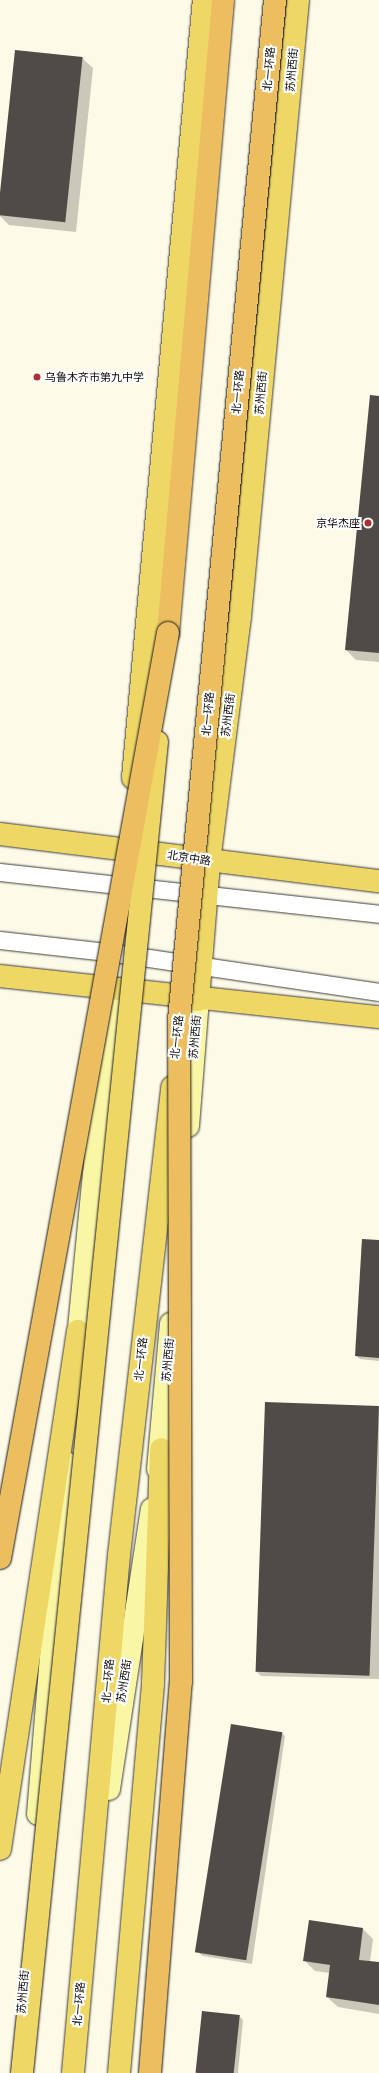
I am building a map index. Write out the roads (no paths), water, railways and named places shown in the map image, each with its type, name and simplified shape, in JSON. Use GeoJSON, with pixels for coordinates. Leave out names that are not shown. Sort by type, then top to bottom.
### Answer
{"type":"FeatureCollection","features":[{"type":"Feature","properties":{"kind":"highway"},"geometry":{"type":"LineString","coordinates":[[0,1558],[168,633],[223,0]]}},
{"type":"Feature","properties":{"kind":"highway","name":"北一环路"},"geometry":{"type":"LineString","coordinates":[[179,1020],[275,0]]}},
{"type":"Feature","properties":{"kind":"highway"},"geometry":{"type":"LineString","coordinates":[[150,2073],[180,1682],[179,1020]]}},
{"type":"Feature","properties":{"kind":"main road","name":"苏州西街"},"geometry":{"type":"LineString","coordinates":[[16,2073],[78,1331],[115,953],[127,848],[204,0]]}},
{"type":"Feature","properties":{"kind":"main road","name":"苏州西街"},"geometry":{"type":"LineString","coordinates":[[84,2073],[111,1763],[161,1449],[198,1000],[205,896],[240,617],[298,0]]}},
{"type":"Feature","properties":{"kind":"main road"},"geometry":{"type":"LineString","coordinates":[[22,2073],[168,633]]}},
{"type":"Feature","properties":{"kind":"main road","name":"北京中路"},"geometry":{"type":"LineString","coordinates":[[0,834],[127,848],[209,862],[379,882]]}},
{"type":"Feature","properties":{"kind":"main road"},"geometry":{"type":"LineString","coordinates":[[0,976],[112,988],[198,1000],[379,1017]]}},
{"type":"Feature","properties":{"kind":"main road","name":"北一环路"},"geometry":{"type":"LineString","coordinates":[[73,2073],[119,1555],[179,1020]]}},
{"type":"Feature","properties":{"kind":"main road"},"geometry":{"type":"LineString","coordinates":[[0,1849],[78,1331]]}},
{"type":"Feature","properties":{"kind":"main road"},"geometry":{"type":"LineString","coordinates":[[119,2073],[153,1682],[161,1449]]}},
{"type":"Feature","properties":{"kind":"lane"},"geometry":{"type":"LineString","coordinates":[[0,872],[205,896],[379,914]]}},
{"type":"Feature","properties":{"kind":"lane"},"geometry":{"type":"LineString","coordinates":[[0,940],[115,953],[200,967],[379,992]]}},
{"type":"Feature","properties":{"kind":"place","name":"乌鲁木齐市第九中学"},"geometry":{"type":"Point","coordinates":[37,377]}},
{"type":"Feature","properties":{"kind":"place","name":"京华杰座"},"geometry":{"type":"Point","coordinates":[368,523]}}]}
